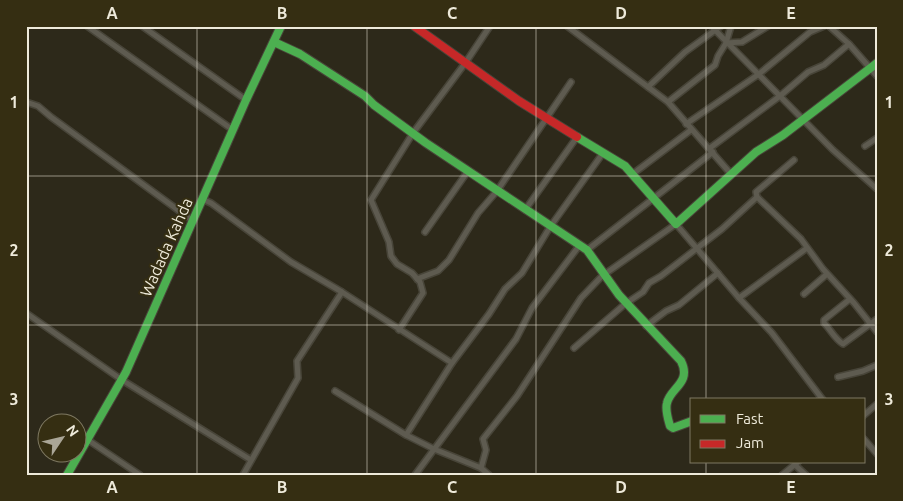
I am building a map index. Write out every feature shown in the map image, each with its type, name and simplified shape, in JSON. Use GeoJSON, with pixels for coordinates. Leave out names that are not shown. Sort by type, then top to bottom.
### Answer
{"type":"FeatureCollection","features":[{"type":"Feature","properties":{"kind":"street"},"geometry":{"type":"LineString","coordinates":[[86,26],[233,130]]}},
{"type":"Feature","properties":{"kind":"street"},"geometry":{"type":"LineString","coordinates":[[142,26],[246,100]]}},
{"type":"Feature","properties":{"kind":"street","name":"Wadada Kahda"},"geometry":{"type":"LineString","coordinates":[[88,440],[122,380],[246,100],[281,26]]}},
{"type":"Feature","properties":{"kind":"street"},"geometry":{"type":"LineString","coordinates":[[414,26],[519,101],[603,153],[613,157],[634,173],[653,199],[772,333],[821,398]]}},
{"type":"Feature","properties":{"kind":"street"},"geometry":{"type":"LineString","coordinates":[[399,330],[423,293],[420,282],[412,274],[396,264],[391,256],[389,242],[371,200],[413,134],[490,26]]}},
{"type":"Feature","properties":{"kind":"street"},"geometry":{"type":"LineString","coordinates":[[566,26],[668,102],[691,130],[712,150],[731,174]]}},
{"type":"Feature","properties":{"kind":"street"},"geometry":{"type":"LineString","coordinates":[[711,26],[833,150],[877,189]]}},
{"type":"Feature","properties":{"kind":"street"},"geometry":{"type":"LineString","coordinates":[[648,87],[685,52],[721,26]]}},
{"type":"Feature","properties":{"kind":"street"},"geometry":{"type":"LineString","coordinates":[[668,102],[715,65],[726,43],[731,26]]}},
{"type":"Feature","properties":{"kind":"street"},"geometry":{"type":"LineString","coordinates":[[726,43],[742,42],[768,26]]}},
{"type":"Feature","properties":{"kind":"street"},"geometry":{"type":"LineString","coordinates":[[686,124],[759,74],[810,32],[824,26]]}},
{"type":"Feature","properties":{"kind":"street"},"geometry":{"type":"LineString","coordinates":[[828,26],[849,44],[877,76]]}},
{"type":"Feature","properties":{"kind":"street"},"geometry":{"type":"LineString","coordinates":[[274,42],[300,54],[365,96],[413,134],[586,250],[602,276],[625,304],[681,361],[684,367],[681,385],[670,394],[665,408],[670,426],[673,428],[690,422]]}},
{"type":"Feature","properties":{"kind":"street"},"geometry":{"type":"LineString","coordinates":[[586,250],[653,199],[808,72],[824,65],[849,44]]}},
{"type":"Feature","properties":{"kind":"street"},"geometry":{"type":"LineString","coordinates":[[482,468],[486,450],[483,439],[517,396],[582,298],[602,276],[676,224],[756,152],[783,135],[877,63]]}},
{"type":"Feature","properties":{"kind":"street"},"geometry":{"type":"LineString","coordinates":[[417,279],[438,271],[449,260],[478,214],[548,118],[571,82]]}},
{"type":"Feature","properties":{"kind":"street"},"geometry":{"type":"LineString","coordinates":[[26,102],[38,106],[50,117],[192,221]]}},
{"type":"Feature","properties":{"kind":"street"},"geometry":{"type":"LineString","coordinates":[[634,173],[691,130]]}},
{"type":"Feature","properties":{"kind":"street"},"geometry":{"type":"LineString","coordinates":[[525,210],[577,137]]}},
{"type":"Feature","properties":{"kind":"street"},"geometry":{"type":"LineString","coordinates":[[865,146],[877,138]]}},
{"type":"Feature","properties":{"kind":"street"},"geometry":{"type":"LineString","coordinates":[[406,435],[452,363],[489,314],[505,289],[522,273],[550,227],[603,153]]}},
{"type":"Feature","properties":{"kind":"street"},"geometry":{"type":"LineString","coordinates":[[794,160],[756,192],[757,197],[802,239],[827,274],[877,332]]}},
{"type":"Feature","properties":{"kind":"street"},"geometry":{"type":"LineString","coordinates":[[425,232],[468,171]]}},
{"type":"Feature","properties":{"kind":"street"},"geometry":{"type":"LineString","coordinates":[[574,348],[625,304],[643,292],[649,283],[661,276],[722,228],[757,197]]}},
{"type":"Feature","properties":{"kind":"street"},"geometry":{"type":"LineString","coordinates":[[202,200],[211,203],[291,262],[342,292],[452,363]]}},
{"type":"Feature","properties":{"kind":"street"},"geometry":{"type":"LineString","coordinates":[[415,475],[516,339],[532,308],[579,246]]}},
{"type":"Feature","properties":{"kind":"street"},"geometry":{"type":"LineString","coordinates":[[739,298],[807,248]]}},
{"type":"Feature","properties":{"kind":"street"},"geometry":{"type":"LineString","coordinates":[[646,326],[666,311],[679,305],[718,273]]}},
{"type":"Feature","properties":{"kind":"street"},"geometry":{"type":"LineString","coordinates":[[804,294],[827,274]]}},
{"type":"Feature","properties":{"kind":"street"},"geometry":{"type":"LineString","coordinates":[[243,475],[298,378],[297,361],[342,292]]}},
{"type":"Feature","properties":{"kind":"street"},"geometry":{"type":"LineString","coordinates":[[850,299],[824,320],[824,323],[832,331],[836,339],[843,344],[877,319]]}},
{"type":"Feature","properties":{"kind":"street"},"geometry":{"type":"LineString","coordinates":[[26,312],[122,380],[252,460]]}},
{"type":"Feature","properties":{"kind":"street"},"geometry":{"type":"LineString","coordinates":[[838,377],[863,371],[877,365]]}},
{"type":"Feature","properties":{"kind":"street"},"geometry":{"type":"LineString","coordinates":[[335,391],[406,435],[434,449],[482,468],[489,475]]}},
{"type":"Feature","properties":{"kind":"street"},"geometry":{"type":"LineString","coordinates":[[866,412],[877,404]]}},
{"type":"Feature","properties":{"kind":"street"},"geometry":{"type":"LineString","coordinates":[[88,440],[140,475]]}},
{"type":"Feature","properties":{"kind":"street"},"geometry":{"type":"LineString","coordinates":[[866,441],[877,454]]}},
{"type":"Feature","properties":{"kind":"street","name":"Wadada Kahda"},"geometry":{"type":"LineString","coordinates":[[67,475],[74,464]]}},
{"type":"Feature","properties":{"kind":"street"},"geometry":{"type":"LineString","coordinates":[[782,475],[797,464],[806,475]]}},
{"type":"Feature","properties":{"kind":"traffic: fast"},"geometry":{"type":"LineString","coordinates":[[67,475],[126,372],[246,100],[281,26]]}},
{"type":"Feature","properties":{"kind":"traffic: fast"},"geometry":{"type":"LineString","coordinates":[[274,42],[300,54],[365,96],[374,105],[426,143],[587,250],[619,295],[681,361],[684,375],[669,398],[666,406],[667,414],[670,426],[673,428],[690,422]]}},
{"type":"Feature","properties":{"kind":"traffic: fast"},"geometry":{"type":"LineString","coordinates":[[577,137],[625,166],[676,224],[756,152],[783,135],[877,63]]}},
{"type":"Feature","properties":{"kind":"traffic: jam"},"geometry":{"type":"LineString","coordinates":[[414,26],[519,101],[577,137]]}}]}
